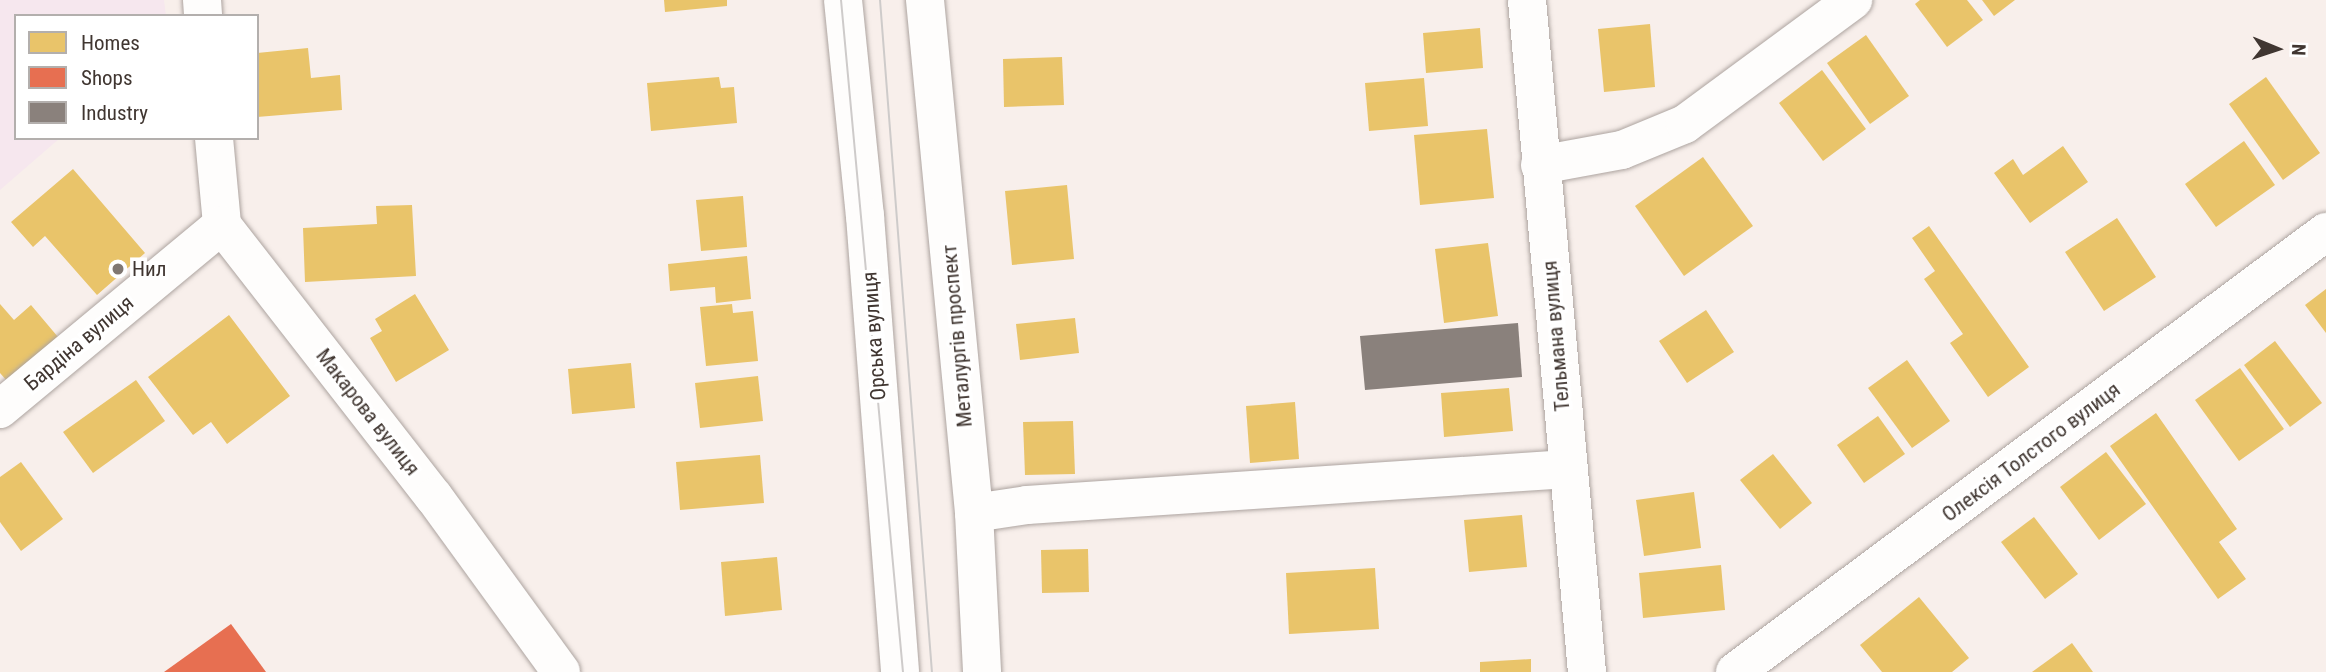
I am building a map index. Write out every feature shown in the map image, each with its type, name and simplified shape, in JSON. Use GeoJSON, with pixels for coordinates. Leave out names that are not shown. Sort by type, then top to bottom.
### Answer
{"type":"FeatureCollection","features":[{"type":"Feature","properties":{"kind":"street","name":"Орська вулиця"},"geometry":{"type":"LineString","coordinates":[[843,0],[865,216],[900,672]]}},
{"type":"Feature","properties":{"kind":"street","name":"Металургів проспект"},"geometry":{"type":"LineString","coordinates":[[925,0],[974,513],[982,672]]}},
{"type":"Feature","properties":{"kind":"street","name":"Тельмана вулиця"},"geometry":{"type":"LineString","coordinates":[[1528,0],[1540,165],[1587,672]]}},
{"type":"Feature","properties":{"kind":"street"},"geometry":{"type":"LineString","coordinates":[[1540,165],[1622,150],[1685,124],[1853,0]]}},
{"type":"Feature","properties":{"kind":"street"},"geometry":{"type":"LineString","coordinates":[[214,140],[222,225]]}},
{"type":"Feature","properties":{"kind":"street","name":"Бардіна вулиця"},"geometry":{"type":"LineString","coordinates":[[0,409],[222,225]]}},
{"type":"Feature","properties":{"kind":"street","name":"Макарова вулиця"},"geometry":{"type":"LineString","coordinates":[[222,225],[434,497],[561,672]]}},
{"type":"Feature","properties":{"kind":"street","name":"Олексія Толстого вулиця"},"geometry":{"type":"LineString","coordinates":[[1735,672],[2326,232]]}},
{"type":"Feature","properties":{"kind":"street"},"geometry":{"type":"LineString","coordinates":[[974,513],[1041,504],[1568,469]]}},
{"type":"Feature","properties":{"kind":"shaded area"},"geometry":{"type":"Polygon","coordinates":[[[0,0],[164,0],[166,14],[14,14],[14,140],[58,140],[0,190],[0,0]]]}},
{"type":"Feature","properties":{"kind":"building: Homes"},"geometry":{"type":"Polygon","coordinates":[[[664,0],[727,0],[727,6],[665,12],[664,0]]]}},
{"type":"Feature","properties":{"kind":"building: Homes"},"geometry":{"type":"Polygon","coordinates":[[[1920,0],[1967,0],[1983,20],[1947,47],[1915,4],[1920,0]]]}},
{"type":"Feature","properties":{"kind":"building: Homes"},"geometry":{"type":"Polygon","coordinates":[[[1982,0],[2015,0],[1994,16],[1982,0]]]}},
{"type":"Feature","properties":{"kind":"building: Homes"},"geometry":{"type":"Polygon","coordinates":[[[1650,24],[1655,87],[1604,92],[1598,29],[1650,24]]]}},
{"type":"Feature","properties":{"kind":"building: Homes"},"geometry":{"type":"Polygon","coordinates":[[[1480,28],[1483,68],[1426,73],[1423,33],[1480,28]]]}},
{"type":"Feature","properties":{"kind":"building: Homes"},"geometry":{"type":"Polygon","coordinates":[[[1866,35],[1909,96],[1870,124],[1827,63],[1866,35]]]}},
{"type":"Feature","properties":{"kind":"building: Homes"},"geometry":{"type":"Polygon","coordinates":[[[308,48],[311,78],[340,75],[342,110],[259,117],[259,53],[308,48]]]}},
{"type":"Feature","properties":{"kind":"building: Homes"},"geometry":{"type":"Polygon","coordinates":[[[1062,57],[1064,105],[1004,107],[1003,59],[1062,57]]]}},
{"type":"Feature","properties":{"kind":"building: Homes"},"geometry":{"type":"Polygon","coordinates":[[[1822,70],[1866,129],[1823,161],[1779,103],[1822,70]]]}},
{"type":"Feature","properties":{"kind":"building: Homes"},"geometry":{"type":"Polygon","coordinates":[[[719,77],[721,88],[734,87],[737,123],[651,131],[647,83],[719,77]]]}},
{"type":"Feature","properties":{"kind":"building: Homes"},"geometry":{"type":"Polygon","coordinates":[[[2266,77],[2320,153],[2283,180],[2229,104],[2266,77]]]}},
{"type":"Feature","properties":{"kind":"building: Homes"},"geometry":{"type":"Polygon","coordinates":[[[1424,78],[1428,126],[1369,131],[1365,83],[1424,78]]]}},
{"type":"Feature","properties":{"kind":"building: Homes"},"geometry":{"type":"Polygon","coordinates":[[[1487,129],[1494,198],[1420,205],[1414,135],[1487,129]]]}},
{"type":"Feature","properties":{"kind":"building: Homes"},"geometry":{"type":"Polygon","coordinates":[[[2244,141],[2275,185],[2216,227],[2185,184],[2244,141]]]}},
{"type":"Feature","properties":{"kind":"building: Homes"},"geometry":{"type":"Polygon","coordinates":[[[2063,146],[2088,182],[2030,223],[1994,173],[2013,159],[2023,175],[2063,146]]]}},
{"type":"Feature","properties":{"kind":"building: Homes"},"geometry":{"type":"Polygon","coordinates":[[[1703,157],[1753,226],[1684,276],[1635,206],[1703,157]]]}},
{"type":"Feature","properties":{"kind":"building: Homes"},"geometry":{"type":"Polygon","coordinates":[[[73,169],[145,253],[97,295],[45,236],[33,247],[11,222],[73,169]]]}},
{"type":"Feature","properties":{"kind":"building: Homes"},"geometry":{"type":"Polygon","coordinates":[[[1067,185],[1074,259],[1012,265],[1005,191],[1067,185]]]}},
{"type":"Feature","properties":{"kind":"building: Homes"},"geometry":{"type":"Polygon","coordinates":[[[743,196],[747,247],[701,251],[696,200],[743,196]]]}},
{"type":"Feature","properties":{"kind":"building: Homes"},"geometry":{"type":"Polygon","coordinates":[[[412,205],[416,276],[305,282],[303,228],[377,224],[376,206],[412,205]]]}},
{"type":"Feature","properties":{"kind":"building: Homes"},"geometry":{"type":"Polygon","coordinates":[[[2117,218],[2156,277],[2104,311],[2065,252],[2117,218]]]}},
{"type":"Feature","properties":{"kind":"building: Homes"},"geometry":{"type":"Polygon","coordinates":[[[1929,226],[2029,367],[1988,397],[1950,343],[1963,334],[1924,279],[1935,271],[1912,238],[1929,226]]]}},
{"type":"Feature","properties":{"kind":"building: Homes"},"geometry":{"type":"Polygon","coordinates":[[[1488,243],[1498,316],[1444,323],[1435,249],[1488,243]]]}},
{"type":"Feature","properties":{"kind":"building: Homes"},"geometry":{"type":"Polygon","coordinates":[[[747,256],[751,299],[716,303],[715,287],[670,291],[668,264],[747,256]]]}},
{"type":"Feature","properties":{"kind":"building: Homes"},"geometry":{"type":"Polygon","coordinates":[[[2326,289],[2326,333],[2305,305],[2326,289]]]}},
{"type":"Feature","properties":{"kind":"building: Homes"},"geometry":{"type":"Polygon","coordinates":[[[415,294],[449,350],[396,382],[370,338],[382,331],[375,319],[415,294]]]}},
{"type":"Feature","properties":{"kind":"building: Homes"},"geometry":{"type":"Polygon","coordinates":[[[0,304],[14,320],[31,305],[58,337],[7,381],[0,373],[0,304]]]}},
{"type":"Feature","properties":{"kind":"building: Homes"},"geometry":{"type":"Polygon","coordinates":[[[732,304],[733,313],[753,311],[758,361],[706,366],[700,307],[732,304]]]}},
{"type":"Feature","properties":{"kind":"building: Homes"},"geometry":{"type":"Polygon","coordinates":[[[1706,310],[1734,352],[1687,383],[1659,341],[1706,310]]]}},
{"type":"Feature","properties":{"kind":"building: Homes"},"geometry":{"type":"Polygon","coordinates":[[[229,315],[290,396],[227,444],[211,422],[193,435],[148,377],[229,315]]]}},
{"type":"Feature","properties":{"kind":"building: Homes"},"geometry":{"type":"Polygon","coordinates":[[[1075,318],[1079,353],[1020,360],[1016,324],[1075,318]]]}},
{"type":"Feature","properties":{"kind":"building: Homes"},"geometry":{"type":"Polygon","coordinates":[[[2275,341],[2322,403],[2290,427],[2244,365],[2275,341]]]}},
{"type":"Feature","properties":{"kind":"building: Homes"},"geometry":{"type":"Polygon","coordinates":[[[1907,360],[1950,421],[1912,448],[1868,388],[1907,360]]]}},
{"type":"Feature","properties":{"kind":"building: Homes"},"geometry":{"type":"Polygon","coordinates":[[[631,363],[635,408],[572,414],[568,369],[631,363]]]}},
{"type":"Feature","properties":{"kind":"building: Homes"},"geometry":{"type":"Polygon","coordinates":[[[2240,368],[2284,429],[2239,461],[2195,400],[2240,368]]]}},
{"type":"Feature","properties":{"kind":"building: Homes"},"geometry":{"type":"Polygon","coordinates":[[[758,376],[763,421],[700,428],[695,383],[758,376]]]}},
{"type":"Feature","properties":{"kind":"building: Homes"},"geometry":{"type":"Polygon","coordinates":[[[136,380],[165,421],[93,473],[63,432],[136,380]]]}},
{"type":"Feature","properties":{"kind":"building: Homes"},"geometry":{"type":"Polygon","coordinates":[[[1509,388],[1513,431],[1444,437],[1441,393],[1509,388]]]}},
{"type":"Feature","properties":{"kind":"building: Homes"},"geometry":{"type":"Polygon","coordinates":[[[1295,402],[1299,459],[1250,463],[1246,406],[1295,402]]]}},
{"type":"Feature","properties":{"kind":"building: Homes"},"geometry":{"type":"Polygon","coordinates":[[[2156,413],[2237,529],[2219,542],[2246,579],[2218,599],[2110,446],[2156,413]]]}},
{"type":"Feature","properties":{"kind":"building: Homes"},"geometry":{"type":"Polygon","coordinates":[[[1878,416],[1905,454],[1864,483],[1837,445],[1878,416]]]}},
{"type":"Feature","properties":{"kind":"building: Homes"},"geometry":{"type":"Polygon","coordinates":[[[1073,421],[1075,474],[1025,475],[1023,422],[1073,421]]]}},
{"type":"Feature","properties":{"kind":"building: Homes"},"geometry":{"type":"Polygon","coordinates":[[[2106,452],[2146,504],[2099,540],[2060,487],[2106,452]]]}},
{"type":"Feature","properties":{"kind":"building: Homes"},"geometry":{"type":"Polygon","coordinates":[[[1773,454],[1812,503],[1780,529],[1740,480],[1773,454]]]}},
{"type":"Feature","properties":{"kind":"building: Homes"},"geometry":{"type":"Polygon","coordinates":[[[760,455],[764,503],[680,510],[676,462],[760,455]]]}},
{"type":"Feature","properties":{"kind":"building: Homes"},"geometry":{"type":"Polygon","coordinates":[[[21,462],[63,519],[21,551],[0,522],[0,477],[21,462]]]}},
{"type":"Feature","properties":{"kind":"building: Homes"},"geometry":{"type":"Polygon","coordinates":[[[1694,492],[1701,548],[1644,556],[1636,500],[1694,492]]]}},
{"type":"Feature","properties":{"kind":"building: Homes"},"geometry":{"type":"Polygon","coordinates":[[[1522,515],[1527,567],[1469,572],[1464,520],[1522,515]]]}},
{"type":"Feature","properties":{"kind":"building: Homes"},"geometry":{"type":"Polygon","coordinates":[[[2034,517],[2078,574],[2045,599],[2001,542],[2034,517]]]}},
{"type":"Feature","properties":{"kind":"building: Homes"},"geometry":{"type":"Polygon","coordinates":[[[1088,549],[1089,592],[1042,593],[1041,550],[1088,549]]]}},
{"type":"Feature","properties":{"kind":"building: Homes"},"geometry":{"type":"Polygon","coordinates":[[[777,557],[782,610],[725,616],[721,562],[777,557]]]}},
{"type":"Feature","properties":{"kind":"building: Homes"},"geometry":{"type":"Polygon","coordinates":[[[1721,565],[1725,610],[1643,618],[1639,573],[1721,565]]]}},
{"type":"Feature","properties":{"kind":"building: Homes"},"geometry":{"type":"Polygon","coordinates":[[[1375,568],[1379,629],[1289,634],[1286,573],[1375,568]]]}},
{"type":"Feature","properties":{"kind":"building: Homes"},"geometry":{"type":"Polygon","coordinates":[[[1919,597],[1969,658],[1952,672],[1882,672],[1860,645],[1919,597]]]}},
{"type":"Feature","properties":{"kind":"building: Homes"},"geometry":{"type":"Polygon","coordinates":[[[2072,643],[2093,672],[2032,672],[2072,643]]]}},
{"type":"Feature","properties":{"kind":"building: Homes"},"geometry":{"type":"Polygon","coordinates":[[[1531,659],[1531,672],[1480,672],[1480,662],[1531,659]]]}},
{"type":"Feature","properties":{"kind":"building: Shops"},"geometry":{"type":"Polygon","coordinates":[[[231,624],[266,672],[164,672],[231,624]]]}},
{"type":"Feature","properties":{"kind":"building: Industry"},"geometry":{"type":"Polygon","coordinates":[[[1518,323],[1522,377],[1365,390],[1360,336],[1518,323]]]}},
{"type":"Feature","properties":{"kind":"tram line"},"geometry":{"type":"LineString","coordinates":[[841,0],[903,672]]}},
{"type":"Feature","properties":{"kind":"tram line"},"geometry":{"type":"LineString","coordinates":[[880,0],[932,672]]}},
{"type":"Feature","properties":{"kind":"place","name":"Нил"},"geometry":{"type":"Point","coordinates":[118,269]}}]}
